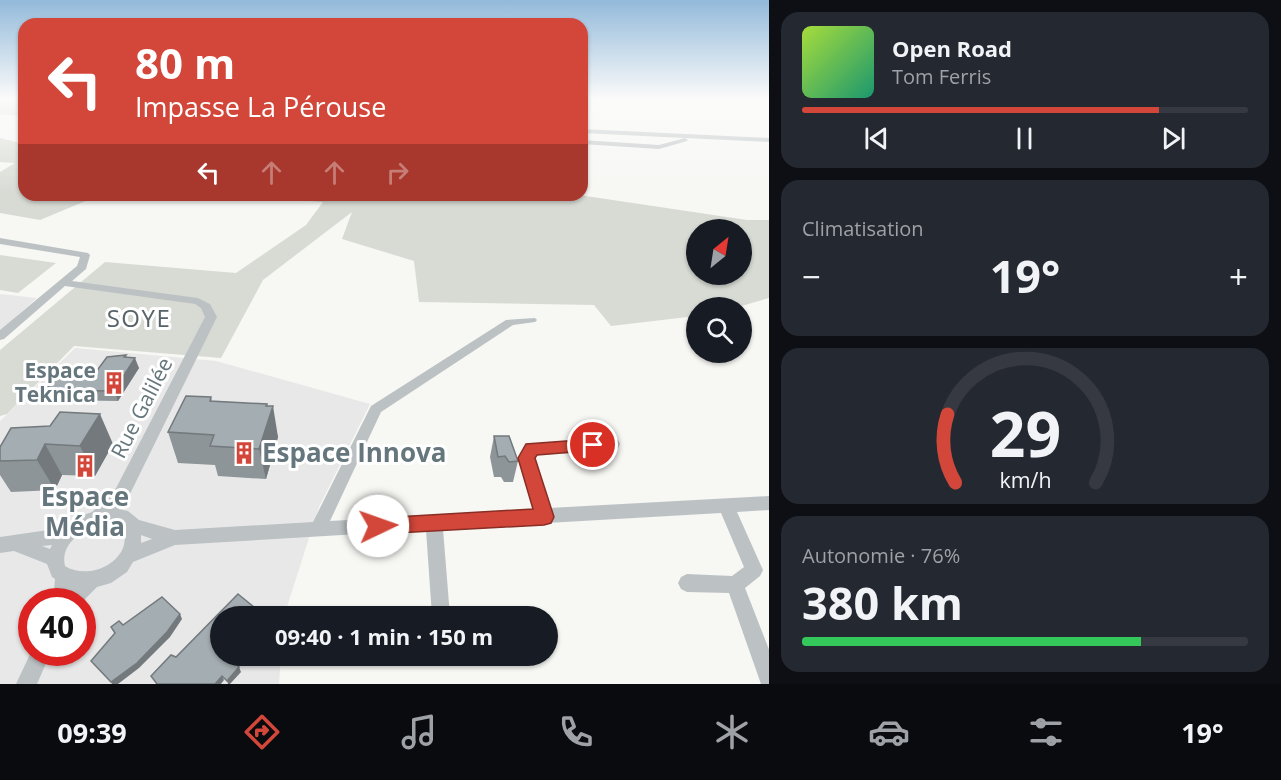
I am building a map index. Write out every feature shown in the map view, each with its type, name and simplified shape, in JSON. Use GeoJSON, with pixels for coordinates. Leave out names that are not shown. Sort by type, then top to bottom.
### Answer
{"type":"FeatureCollection","features":[{"type":"Feature","properties":{"kind":"street"},"geometry":{"type":"LineString","coordinates":[[588,131],[769,140]]}},
{"type":"Feature","properties":{"kind":"street"},"geometry":{"type":"LineString","coordinates":[[588,142],[660,147],[692,138]]}},
{"type":"Feature","properties":{"kind":"street"},"geometry":{"type":"LineString","coordinates":[[0,241],[85,255],[82,267],[0,336]]}},
{"type":"Feature","properties":{"kind":"street","name":"Rue Galilée"},"geometry":{"type":"LineString","coordinates":[[63,282],[198,301],[206,306],[211,317],[120,497],[98,516]]}},
{"type":"Feature","properties":{"kind":"street"},"geometry":{"type":"LineString","coordinates":[[318,529],[376,409],[510,322],[531,320]]}},
{"type":"Feature","properties":{"kind":"street"},"geometry":{"type":"LineString","coordinates":[[544,517],[526,458],[532,449],[613,444]]}},
{"type":"Feature","properties":{"kind":"street"},"geometry":{"type":"LineString","coordinates":[[120,497],[135,538],[130,555]]}},
{"type":"Feature","properties":{"kind":"street"},"geometry":{"type":"LineString","coordinates":[[84,588],[90,582],[114,571],[130,555],[175,538],[769,503]]}},
{"type":"Feature","properties":{"kind":"street"},"geometry":{"type":"LineString","coordinates":[[687,584],[735,585],[754,570],[726,506]]}},
{"type":"Feature","properties":{"kind":"street"},"geometry":{"type":"LineString","coordinates":[[90,582],[74,582],[64,578],[58,572],[54,559],[66,535],[81,523],[98,516],[128,521],[175,538]]}},
{"type":"Feature","properties":{"kind":"street"},"geometry":{"type":"LineString","coordinates":[[434,523],[440,606]]}},
{"type":"Feature","properties":{"kind":"street"},"geometry":{"type":"LineString","coordinates":[[8,545],[66,535]]}},
{"type":"Feature","properties":{"kind":"street"},"geometry":{"type":"LineString","coordinates":[[8,545],[54,559]]}},
{"type":"Feature","properties":{"kind":"street"},"geometry":{"type":"LineString","coordinates":[[63,588],[64,578]]}},
{"type":"Feature","properties":{"kind":"street"},"geometry":{"type":"LineString","coordinates":[[735,585],[769,678]]}},
{"type":"Feature","properties":{"kind":"street"},"geometry":{"type":"LineString","coordinates":[[26,684],[34,666]]}},
{"type":"Feature","properties":{"kind":"shaded area"},"geometry":{"type":"Polygon","coordinates":[[[0,138],[18,142],[18,201],[86,201],[40,220],[0,213],[0,172],[15,163],[0,162],[0,138]]]}},
{"type":"Feature","properties":{"kind":"shaded area"},"geometry":{"type":"Polygon","coordinates":[[[588,196],[740,219],[686,219],[686,285],[752,285],[752,220],[769,220],[769,298],[752,303],[752,297],[686,297],[686,317],[611,326],[594,305],[419,302],[414,261],[342,239],[352,212],[263,280],[221,358],[74,346],[7,414],[0,416],[0,350],[105,262],[236,273],[306,225],[323,202],[308,201],[588,201],[588,196]]]}},
{"type":"Feature","properties":{"kind":"shaded area"},"geometry":{"type":"Polygon","coordinates":[[[0,255],[56,263],[18,293],[0,290],[0,255]]]}},
{"type":"Feature","properties":{"kind":"shaded area"},"geometry":{"type":"Polygon","coordinates":[[[0,294],[37,298],[0,331],[0,294]]]}},
{"type":"Feature","properties":{"kind":"shaded area"},"geometry":{"type":"Polygon","coordinates":[[[75,348],[216,361],[370,404],[319,507],[287,606],[210,606],[210,666],[280,666],[279,684],[0,684],[0,421],[75,348]]]}},
{"type":"Feature","properties":{"kind":"building"},"geometry":{"type":"Polygon","coordinates":[[[126,355],[124,357],[135,358],[114,391],[46,390],[57,374],[93,376],[107,357],[126,355]]]}},
{"type":"Feature","properties":{"kind":"building"},"geometry":{"type":"Polygon","coordinates":[[[186,396],[211,397],[210,401],[273,406],[259,449],[210,446],[214,435],[168,432],[186,396]]]}},
{"type":"Feature","properties":{"kind":"building"},"geometry":{"type":"Polygon","coordinates":[[[60,412],[100,414],[80,446],[45,444],[37,460],[0,461],[0,447],[11,428],[50,426],[60,412]]]}},
{"type":"Feature","properties":{"kind":"building"},"geometry":{"type":"Polygon","coordinates":[[[494,436],[509,436],[518,461],[509,462],[505,456],[498,457],[494,436]]]}},
{"type":"Feature","properties":{"kind":"building"},"geometry":{"type":"Polygon","coordinates":[[[238,594],[253,606],[226,606],[238,594]]]}},
{"type":"Feature","properties":{"kind":"building"},"geometry":{"type":"Polygon","coordinates":[[[162,597],[180,614],[167,632],[137,663],[111,682],[96,666],[96,655],[115,633],[111,627],[119,621],[123,625],[162,597]]]}},
{"type":"Feature","properties":{"kind":"building"},"geometry":{"type":"Polygon","coordinates":[[[210,622],[210,666],[239,667],[227,681],[222,676],[215,684],[157,684],[151,676],[171,655],[176,657],[210,622]]]}},
{"type":"Feature","properties":{"kind":"place","name":"Espace Teknica"},"geometry":{"type":"Point","coordinates":[114,383]}},
{"type":"Feature","properties":{"kind":"place","name":"Espace Innova"},"geometry":{"type":"Point","coordinates":[244,453]}},
{"type":"Feature","properties":{"kind":"place","name":"Espace Média"},"geometry":{"type":"Point","coordinates":[85,466]}},
{"type":"Feature","properties":{"kind":"district","name":"SOYE"},"geometry":{"type":"Point","coordinates":[139,319]}},
{"type":"Feature","properties":{"kind":"route"},"geometry":{"type":"LineString","coordinates":[[378,526],[544,517],[526,458],[532,449],[593,445]]}}]}
